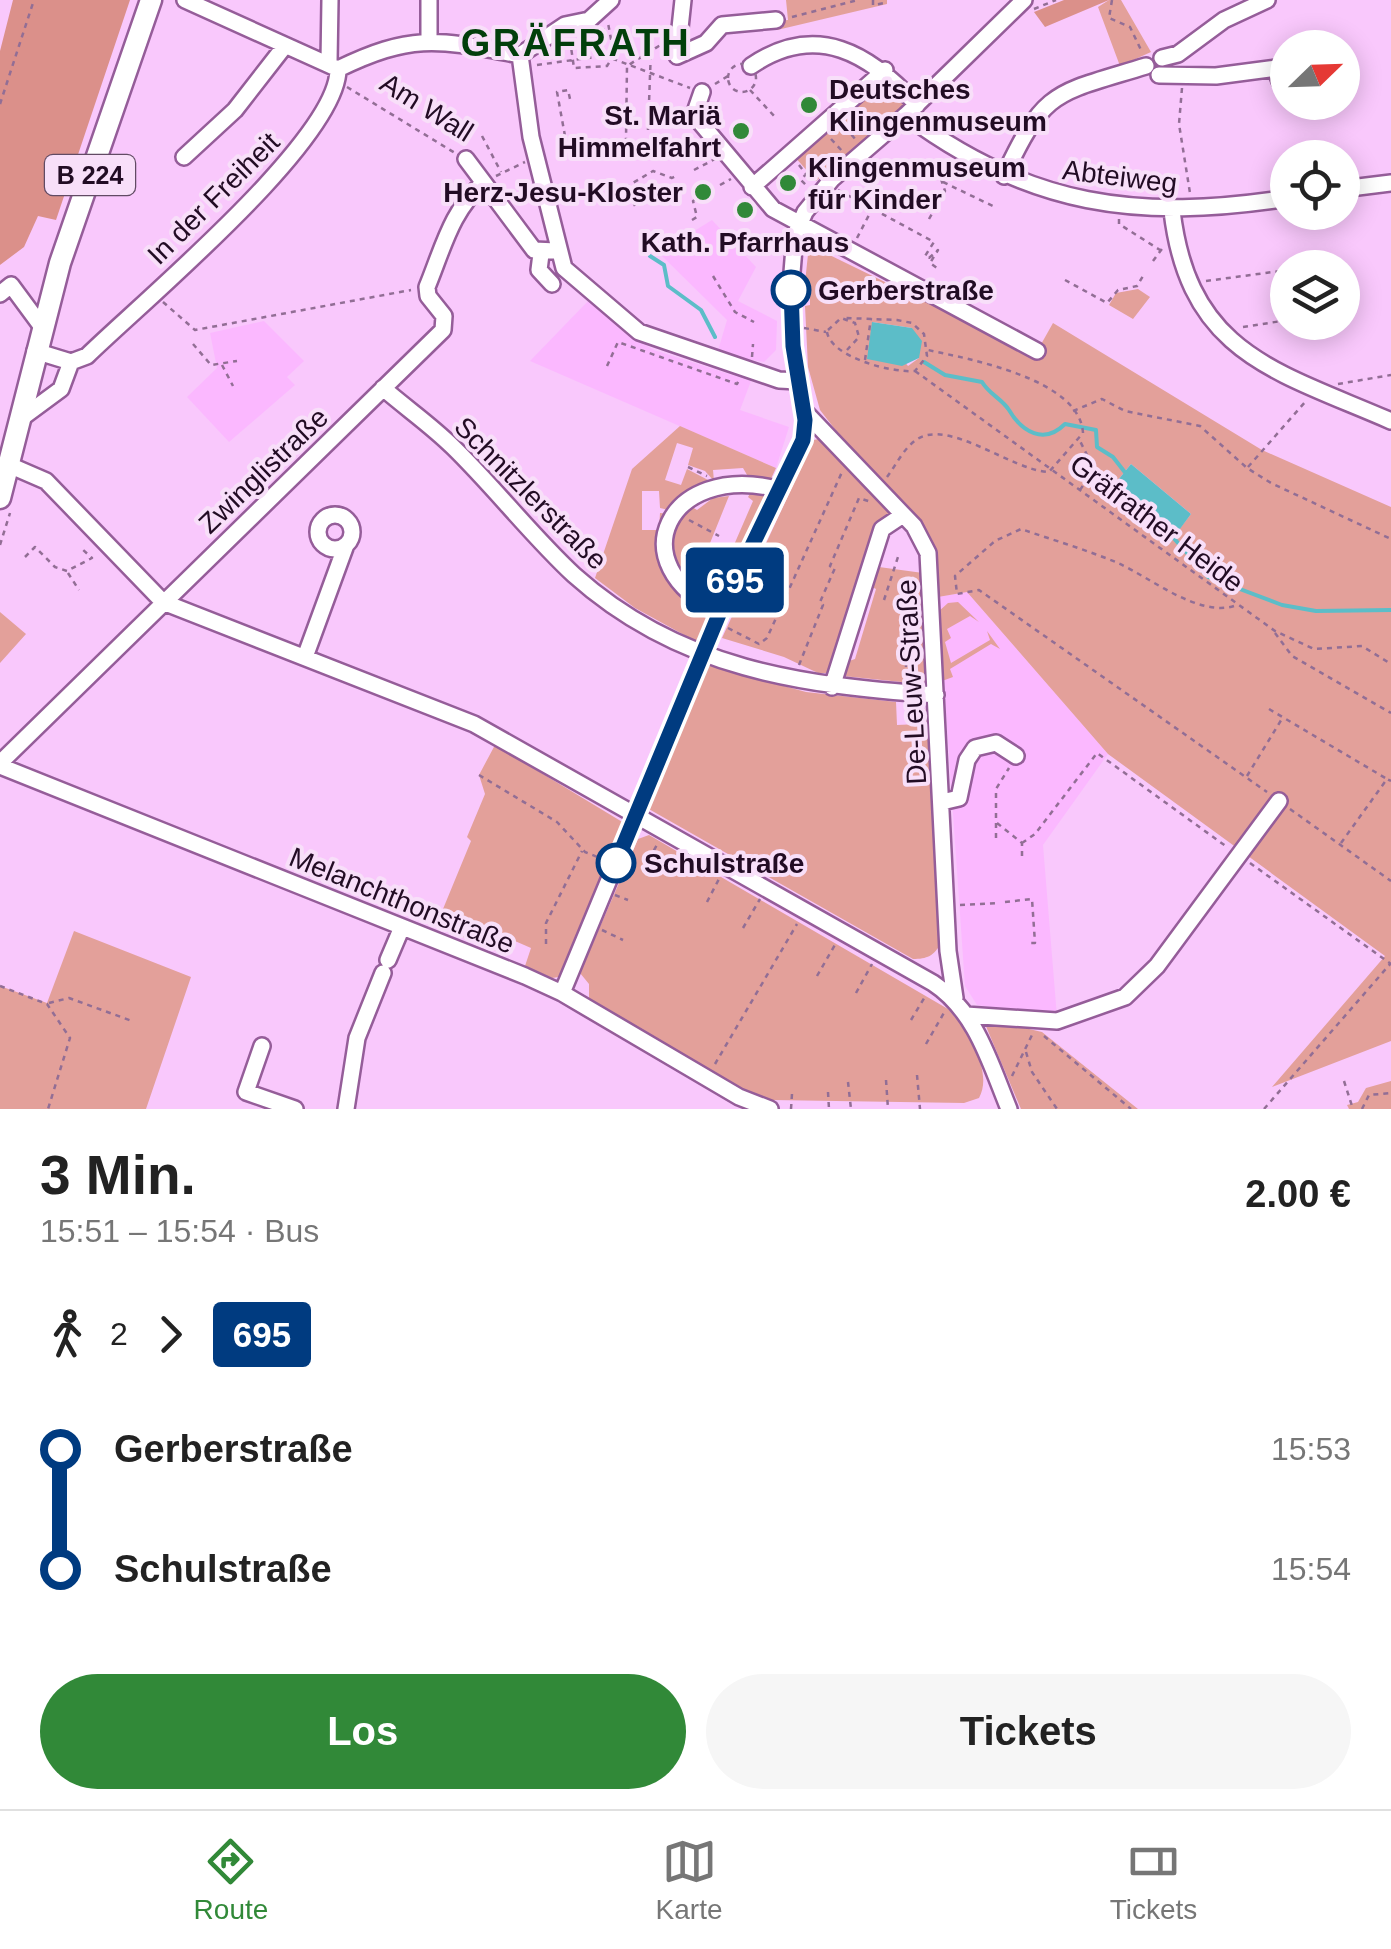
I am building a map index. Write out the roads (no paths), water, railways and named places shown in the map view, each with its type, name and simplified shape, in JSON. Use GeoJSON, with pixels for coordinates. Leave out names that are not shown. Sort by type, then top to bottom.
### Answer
{"type":"FeatureCollection","features":[{"type":"Feature","properties":{"kind":"main road","name":"B 224"},"geometry":{"type":"LineString","coordinates":[[0,498],[60,263],[151,0]]}},
{"type":"Feature","properties":{"kind":"street"},"geometry":{"type":"LineString","coordinates":[[185,0],[335,71],[392,45],[429,40],[520,61]]}},
{"type":"Feature","properties":{"kind":"street"},"geometry":{"type":"LineString","coordinates":[[330,0],[335,71]]}},
{"type":"Feature","properties":{"kind":"street"},"geometry":{"type":"LineString","coordinates":[[429,0],[429,40]]}},
{"type":"Feature","properties":{"kind":"street"},"geometry":{"type":"LineString","coordinates":[[520,61],[565,25],[589,20],[611,0]]}},
{"type":"Feature","properties":{"kind":"street"},"geometry":{"type":"LineString","coordinates":[[683,0],[679,48],[706,43],[722,25],[776,20]]}},
{"type":"Feature","properties":{"kind":"street"},"geometry":{"type":"LineString","coordinates":[[1004,176],[1027,124],[1043,105],[1178,54],[1224,20],[1267,0]]}},
{"type":"Feature","properties":{"kind":"street"},"geometry":{"type":"LineString","coordinates":[[562,993],[718,617],[803,440],[804,411],[791,285],[799,225],[826,185],[912,110],[1023,3]]}},
{"type":"Feature","properties":{"kind":"street"},"geometry":{"type":"LineString","coordinates":[[750,66],[772,52],[832,46],[884,70],[752,187]]}},
{"type":"Feature","properties":{"kind":"street"},"geometry":{"type":"LineString","coordinates":[[184,157],[235,110],[284,47]]}},
{"type":"Feature","properties":{"kind":"street"},"geometry":{"type":"LineString","coordinates":[[520,61],[548,253],[539,270],[552,284]]}},
{"type":"Feature","properties":{"kind":"street"},"geometry":{"type":"LineString","coordinates":[[1153,65],[1182,76],[1270,66]]}},
{"type":"Feature","properties":{"kind":"street","name":"Abteiweg"},"geometry":{"type":"LineString","coordinates":[[884,70],[912,110],[957,152],[1044,191],[1120,207],[1172,210],[1270,200]]}},
{"type":"Feature","properties":{"kind":"street","name":"In der Freiheit"},"geometry":{"type":"LineString","coordinates":[[19,420],[61,389],[72,362],[87,356],[287,163],[309,136],[335,71]]}},
{"type":"Feature","properties":{"kind":"street"},"geometry":{"type":"LineString","coordinates":[[695,90],[694,115],[773,209],[1037,352]]}},
{"type":"Feature","properties":{"kind":"street","name":"Am Wall"},"geometry":{"type":"LineString","coordinates":[[466,160],[548,253]]}},
{"type":"Feature","properties":{"kind":"street","name":"Zwinglistraße"},"geometry":{"type":"LineString","coordinates":[[0,765],[446,326],[427,288],[462,204],[486,182]]}},
{"type":"Feature","properties":{"kind":"street"},"geometry":{"type":"LineString","coordinates":[[1360,186],[1391,182]]}},
{"type":"Feature","properties":{"kind":"street"},"geometry":{"type":"LineString","coordinates":[[1172,210],[1180,258],[1190,283],[1221,330],[1267,369],[1391,420]]}},
{"type":"Feature","properties":{"kind":"street"},"geometry":{"type":"LineString","coordinates":[[548,253],[639,332],[779,380],[798,380]]}},
{"type":"Feature","properties":{"kind":"street"},"geometry":{"type":"LineString","coordinates":[[0,294],[11,285],[42,327]]}},
{"type":"Feature","properties":{"kind":"street"},"geometry":{"type":"LineString","coordinates":[[35,351],[72,362]]}},
{"type":"Feature","properties":{"kind":"street","name":"Schnitzlerstraße"},"geometry":{"type":"LineString","coordinates":[[383,388],[452,446],[577,577],[621,610],[702,654],[832,687]]}},
{"type":"Feature","properties":{"kind":"street","name":"De-Leuw-Straße"},"geometry":{"type":"LineString","coordinates":[[804,411],[901,512],[926,547],[954,997]]}},
{"type":"Feature","properties":{"kind":"street"},"geometry":{"type":"LineString","coordinates":[[9,465],[46,481],[163,602],[474,724],[933,983],[954,997],[966,1014],[1009,1109]]}},
{"type":"Feature","properties":{"kind":"street"},"geometry":{"type":"LineString","coordinates":[[718,617],[690,596],[669,568],[667,534],[675,513],[688,498],[714,485],[778,489]]}},
{"type":"Feature","properties":{"kind":"street"},"geometry":{"type":"LineString","coordinates":[[901,512],[882,529],[832,687],[936,695]]}},
{"type":"Feature","properties":{"kind":"street"},"geometry":{"type":"LineString","coordinates":[[304,657],[346,544]]}},
{"type":"Feature","properties":{"kind":"street"},"geometry":{"type":"LineString","coordinates":[[942,802],[959,798],[967,760],[975,748],[996,744],[1016,756]]}},
{"type":"Feature","properties":{"kind":"street","name":"Melanchthonstraße"},"geometry":{"type":"LineString","coordinates":[[0,765],[562,993],[738,1097],[770,1109]]}},
{"type":"Feature","properties":{"kind":"street"},"geometry":{"type":"LineString","coordinates":[[966,1014],[1057,1021],[1113,1004],[1140,986],[1241,857],[1279,801]]}},
{"type":"Feature","properties":{"kind":"street"},"geometry":{"type":"LineString","coordinates":[[346,1109],[357,1038],[402,926]]}},
{"type":"Feature","properties":{"kind":"street"},"geometry":{"type":"LineString","coordinates":[[240,1109],[262,1046]]}},
{"type":"Feature","properties":{"kind":"street"},"geometry":{"type":"LineString","coordinates":[[246,1092],[295,1109]]}},
{"type":"Feature","properties":{"kind":"waterway"},"geometry":{"type":"LineString","coordinates":[[650,256],[664,265],[668,286],[701,310],[715,337]]}},
{"type":"Feature","properties":{"kind":"waterway"},"geometry":{"type":"LineString","coordinates":[[924,362],[945,375],[982,382],[1020,424],[1034,433],[1049,434],[1065,424],[1096,430],[1097,447],[1113,457],[1127,475]]}},
{"type":"Feature","properties":{"kind":"waterway"},"geometry":{"type":"LineString","coordinates":[[1171,535],[1208,577],[1282,605],[1316,611],[1391,610]]}},
{"type":"Feature","properties":{"kind":"place","name":"Deutsches Klingenmuseum"},"geometry":{"type":"Point","coordinates":[809,105]}},
{"type":"Feature","properties":{"kind":"place","name":"St. Mariä Himmelfahrt"},"geometry":{"type":"Point","coordinates":[741,131]}},
{"type":"Feature","properties":{"kind":"place","name":"Klingenmuseum für Kinder"},"geometry":{"type":"Point","coordinates":[788,183]}},
{"type":"Feature","properties":{"kind":"place","name":"Herz-Jesu-Kloster"},"geometry":{"type":"Point","coordinates":[703,192]}},
{"type":"Feature","properties":{"kind":"place","name":"Kath. Pfarrhaus"},"geometry":{"type":"Point","coordinates":[745,210]}},
{"type":"Feature","properties":{"kind":"place","name":"Gerberstraße"},"geometry":{"type":"Point","coordinates":[791,290]}},
{"type":"Feature","properties":{"kind":"place","name":"Schulstraße"},"geometry":{"type":"Point","coordinates":[616,863]}},
{"type":"Feature","properties":{"kind":"district","name":"GRÄFRATH"},"geometry":{"type":"Point","coordinates":[576,43]}}]}
